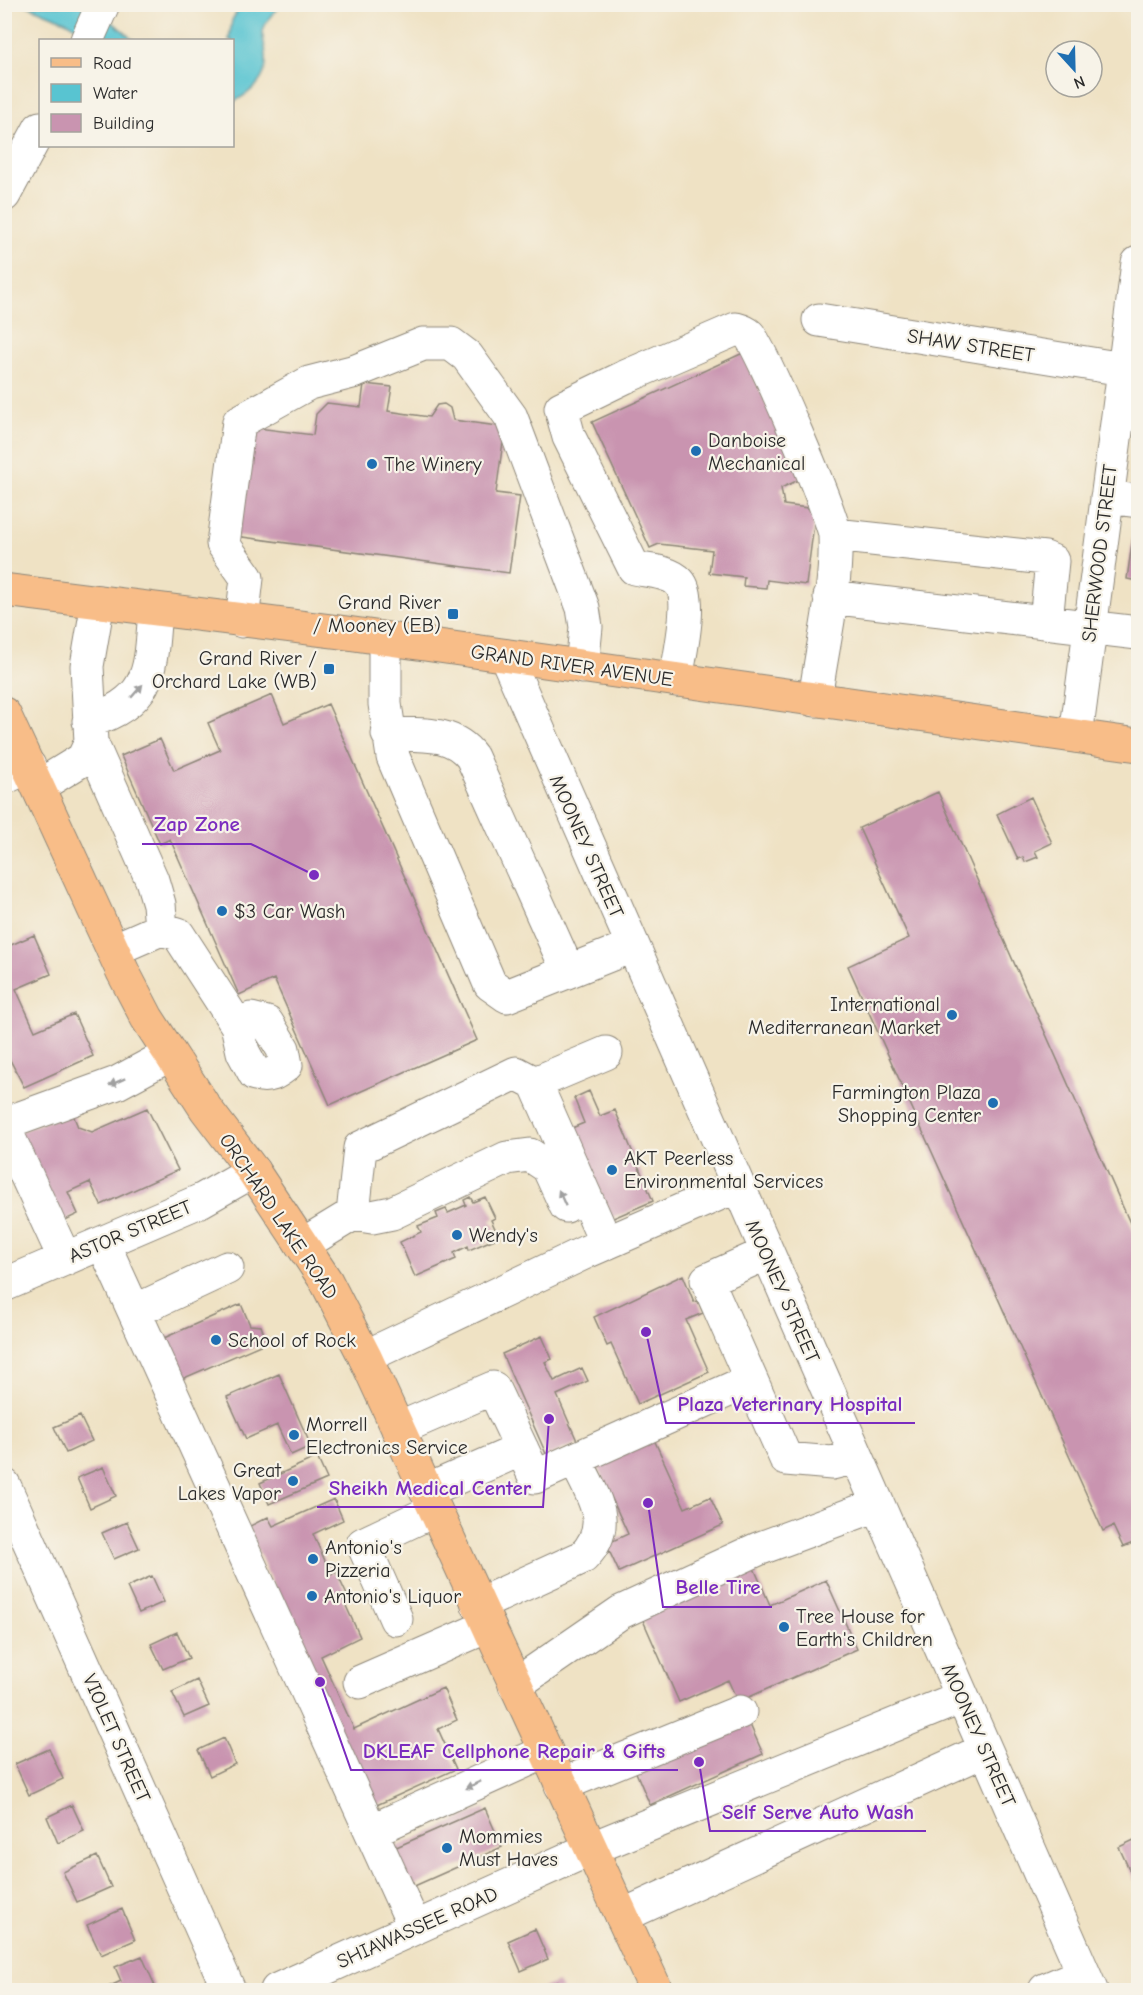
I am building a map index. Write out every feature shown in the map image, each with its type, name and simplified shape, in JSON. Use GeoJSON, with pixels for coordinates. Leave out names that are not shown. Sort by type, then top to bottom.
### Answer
{"type":"FeatureCollection","features":[{"type":"Feature","properties":{"kind":"main road","name":"GRAND RIVER AVENUE"},"geometry":{"type":"LineString","coordinates":[[4,590],[385,639],[1138,745]]}},
{"type":"Feature","properties":{"kind":"main road","name":"ORCHARD LAKE ROAD"},"geometry":{"type":"LineString","coordinates":[[4,714],[24,777],[147,1018],[169,1055],[253,1171],[326,1281],[365,1357],[656,1990]]}},
{"type":"Feature","properties":{"kind":"street"},"geometry":{"type":"LineString","coordinates":[[87,39],[103,4]]}},
{"type":"Feature","properties":{"kind":"street"},"geometry":{"type":"LineString","coordinates":[[4,195],[39,130]]}},
{"type":"Feature","properties":{"kind":"street","name":"SHERWOOD STREET"},"geometry":{"type":"LineString","coordinates":[[1076,736],[1138,263]]}},
{"type":"Feature","properties":{"kind":"street","name":"SHAW STREET"},"geometry":{"type":"LineString","coordinates":[[819,320],[1123,369]]}},
{"type":"Feature","properties":{"kind":"street"},"geometry":{"type":"LineString","coordinates":[[676,680],[687,598],[680,583],[668,575],[634,568],[569,436],[561,408],[736,328],[749,335],[772,379],[826,506],[835,535],[830,597],[815,700]]}},
{"type":"Feature","properties":{"kind":"street"},"geometry":{"type":"LineString","coordinates":[[242,621],[247,578],[223,544],[239,422],[309,382],[356,371],[423,344],[451,344],[468,356],[511,417],[583,608],[586,627],[582,667]]}},
{"type":"Feature","properties":{"kind":"street"},"geometry":{"type":"LineString","coordinates":[[1107,497],[1138,501]]}},
{"type":"Feature","properties":{"kind":"street"},"geometry":{"type":"LineString","coordinates":[[835,535],[1045,558],[1052,561],[1046,622]]}},
{"type":"Feature","properties":{"kind":"street"},"geometry":{"type":"LineString","coordinates":[[830,597],[1138,633]]}},
{"type":"Feature","properties":{"kind":"street"},"geometry":{"type":"LineString","coordinates":[[24,777],[83,759],[90,732],[87,666],[98,602]]}},
{"type":"Feature","properties":{"kind":"street"},"geometry":{"type":"LineString","coordinates":[[90,732],[141,690],[149,674],[155,610]]}},
{"type":"Feature","properties":{"kind":"street"},"geometry":{"type":"LineString","coordinates":[[385,639],[388,734],[393,757],[490,984],[507,996],[632,946]]}},
{"type":"Feature","properties":{"kind":"street","name":"MOONEY STREET"},"geometry":{"type":"LineString","coordinates":[[506,656],[1087,1982]]}},
{"type":"Feature","properties":{"kind":"street"},"geometry":{"type":"LineString","coordinates":[[90,732],[152,880],[159,904],[161,929]]}},
{"type":"Feature","properties":{"kind":"street"},"geometry":{"type":"LineString","coordinates":[[388,734],[458,741],[472,757],[568,972]]}},
{"type":"Feature","properties":{"kind":"street"},"geometry":{"type":"LineString","coordinates":[[113,950],[161,929],[178,934],[237,1025]]}},
{"type":"Feature","properties":{"kind":"street"},"geometry":{"type":"LineString","coordinates":[[535,1083],[606,1053]]}},
{"type":"Feature","properties":{"kind":"street"},"geometry":{"type":"LineString","coordinates":[[65,1259],[4,1125],[117,1083],[169,1055]]}},
{"type":"Feature","properties":{"kind":"street"},"geometry":{"type":"LineString","coordinates":[[363,1216],[360,1148],[516,1073],[535,1083],[596,1247]]}},
{"type":"Feature","properties":{"kind":"street"},"geometry":{"type":"LineString","coordinates":[[302,1245],[363,1216],[392,1213],[507,1158],[530,1155],[548,1167],[596,1247]]}},
{"type":"Feature","properties":{"kind":"street","name":"ASTOR STREET"},"geometry":{"type":"LineString","coordinates":[[4,1286],[202,1200],[253,1171]]}},
{"type":"Feature","properties":{"kind":"street"},"geometry":{"type":"LineString","coordinates":[[365,1357],[596,1247],[737,1186]]}},
{"type":"Feature","properties":{"kind":"street"},"geometry":{"type":"LineString","coordinates":[[103,1243],[416,1928]]}},
{"type":"Feature","properties":{"kind":"street"},"geometry":{"type":"LineString","coordinates":[[766,1253],[707,1280],[751,1380],[786,1459],[832,1463],[856,1457]]}},
{"type":"Feature","properties":{"kind":"street"},"geometry":{"type":"LineString","coordinates":[[135,1311],[227,1268]]}},
{"type":"Feature","properties":{"kind":"street"},"geometry":{"type":"LineString","coordinates":[[398,1430],[494,1388],[535,1478],[751,1380]]}},
{"type":"Feature","properties":{"kind":"street"},"geometry":{"type":"LineString","coordinates":[[396,1619],[363,1544],[431,1501],[522,1449]]}},
{"type":"Feature","properties":{"kind":"street"},"geometry":{"type":"LineString","coordinates":[[360,1682],[483,1616],[583,1557],[593,1547],[601,1526],[600,1512],[575,1459]]}},
{"type":"Feature","properties":{"kind":"street","name":"VIOLET STREET"},"geometry":{"type":"LineString","coordinates":[[4,1485],[229,1990]]}},
{"type":"Feature","properties":{"kind":"street"},"geometry":{"type":"LineString","coordinates":[[515,1685],[621,1612],[758,1549],[877,1504]]}},
{"type":"Feature","properties":{"kind":"street","name":"SHIAWASSEE ROAD"},"geometry":{"type":"LineString","coordinates":[[277,1990],[591,1849],[962,1697]]}},
{"type":"Feature","properties":{"kind":"street"},"geometry":{"type":"LineString","coordinates":[[561,1785],[740,1712]]}},
{"type":"Feature","properties":{"kind":"street"},"geometry":{"type":"LineString","coordinates":[[622,1916],[985,1750]]}},
{"type":"Feature","properties":{"kind":"street"},"geometry":{"type":"LineString","coordinates":[[371,1832],[545,1752]]}},
{"type":"Feature","properties":{"kind":"street"},"geometry":{"type":"LineString","coordinates":[[1045,1990],[1087,1982]]}},
{"type":"Feature","properties":{"kind":"water"},"geometry":{"type":"Polygon","coordinates":[[[26,5],[92,5],[133,39],[92,39],[70,23],[26,5]]]}},
{"type":"Feature","properties":{"kind":"water"},"geometry":{"type":"Polygon","coordinates":[[[241,5],[282,5],[270,17],[264,28],[266,64],[264,72],[252,89],[234,101],[234,39],[229,39],[232,20],[241,5]]]}},
{"type":"Feature","properties":{"kind":"building","name":"Danboise Mechanical"},"geometry":{"type":"Polygon","coordinates":[[[743,353],[801,479],[781,488],[784,505],[816,509],[806,585],[767,580],[766,588],[743,586],[744,577],[709,573],[712,550],[659,544],[650,548],[592,422],[743,353]]]}},
{"type":"Feature","properties":{"kind":"building","name":"The Winery"},"geometry":{"type":"Polygon","coordinates":[[[364,384],[392,387],[388,411],[429,417],[437,405],[444,404],[450,408],[453,420],[505,427],[496,493],[520,496],[509,573],[235,536],[250,427],[313,435],[316,414],[327,403],[361,407],[364,384]]]}},
{"type":"Feature","properties":{"kind":"building"},"geometry":{"type":"Polygon","coordinates":[[[1138,508],[1138,581],[1127,579],[1138,508]]]}},
{"type":"Feature","properties":{"kind":"building"},"geometry":{"type":"Polygon","coordinates":[[[272,695],[284,723],[328,704],[477,1040],[330,1105],[274,979],[239,995],[170,839],[160,844],[121,756],[160,739],[174,770],[220,750],[208,723],[272,695]]]}},
{"type":"Feature","properties":{"kind":"building","name":"Farmington Plaza Shopping Center"},"geometry":{"type":"Polygon","coordinates":[[[938,792],[1138,1241],[1138,1541],[1123,1547],[1113,1526],[1103,1531],[848,966],[909,938],[859,828],[938,792]]]}},
{"type":"Feature","properties":{"kind":"building"},"geometry":{"type":"Polygon","coordinates":[[[1031,797],[1052,843],[1035,851],[1038,857],[1025,862],[1023,857],[1018,859],[997,814],[1031,797]]]}},
{"type":"Feature","properties":{"kind":"building"},"geometry":{"type":"Polygon","coordinates":[[[34,935],[51,974],[16,989],[35,1031],[74,1014],[93,1056],[24,1087],[4,1048],[4,948],[34,935]]]}},
{"type":"Feature","properties":{"kind":"building","name":"AKT Peerless Environmental Services"},"geometry":{"type":"Polygon","coordinates":[[[589,1091],[600,1116],[615,1110],[653,1201],[611,1219],[572,1128],[584,1123],[574,1098],[589,1091]]]}},
{"type":"Feature","properties":{"kind":"building"},"geometry":{"type":"Polygon","coordinates":[[[147,1108],[178,1170],[101,1205],[90,1182],[68,1192],[78,1214],[57,1224],[16,1133],[72,1112],[78,1127],[92,1132],[147,1108]]]}},
{"type":"Feature","properties":{"kind":"building","name":"Wendy's"},"geometry":{"type":"Polygon","coordinates":[[[470,1197],[473,1202],[485,1197],[495,1218],[491,1220],[499,1237],[469,1250],[468,1246],[454,1253],[456,1259],[415,1277],[400,1242],[421,1232],[418,1226],[438,1218],[436,1213],[446,1209],[448,1213],[466,1205],[464,1200],[470,1197]]]}},
{"type":"Feature","properties":{"kind":"building"},"geometry":{"type":"Polygon","coordinates":[[[683,1275],[694,1302],[698,1301],[703,1313],[686,1320],[709,1372],[638,1404],[611,1344],[607,1346],[594,1317],[683,1275]]]}},
{"type":"Feature","properties":{"kind":"building","name":"School of Rock"},"geometry":{"type":"Polygon","coordinates":[[[241,1304],[250,1325],[261,1326],[267,1342],[182,1379],[164,1338],[241,1304]]]}},
{"type":"Feature","properties":{"kind":"building"},"geometry":{"type":"Polygon","coordinates":[[[542,1336],[552,1359],[545,1362],[554,1381],[582,1368],[588,1381],[557,1395],[578,1443],[547,1456],[502,1354],[542,1336]]]}},
{"type":"Feature","properties":{"kind":"building"},"geometry":{"type":"Polygon","coordinates":[[[279,1374],[311,1446],[291,1455],[277,1425],[246,1439],[227,1397],[279,1374]]]}},
{"type":"Feature","properties":{"kind":"building"},"geometry":{"type":"Polygon","coordinates":[[[80,1416],[92,1441],[66,1453],[54,1427],[80,1416]]]}},
{"type":"Feature","properties":{"kind":"building"},"geometry":{"type":"Polygon","coordinates":[[[652,1435],[685,1508],[710,1497],[723,1525],[619,1572],[606,1544],[628,1534],[595,1461],[652,1435]]]}},
{"type":"Feature","properties":{"kind":"building","name":"Great Lakes Vapor"},"geometry":{"type":"Polygon","coordinates":[[[317,1457],[327,1479],[269,1504],[260,1483],[317,1457]]]}},
{"type":"Feature","properties":{"kind":"building"},"geometry":{"type":"Polygon","coordinates":[[[103,1467],[116,1496],[90,1508],[77,1478],[103,1467]]]}},
{"type":"Feature","properties":{"kind":"building"},"geometry":{"type":"Polygon","coordinates":[[[334,1499],[343,1520],[313,1534],[331,1574],[336,1572],[347,1595],[342,1597],[360,1637],[321,1656],[354,1729],[443,1688],[457,1720],[438,1729],[456,1769],[368,1809],[248,1527],[268,1517],[273,1526],[334,1499]]]}},
{"type":"Feature","properties":{"kind":"building"},"geometry":{"type":"Polygon","coordinates":[[[127,1522],[139,1548],[114,1559],[102,1533],[127,1522]]]}},
{"type":"Feature","properties":{"kind":"building","name":"Tree House for Earth's Children"},"geometry":{"type":"Polygon","coordinates":[[[754,1568],[770,1605],[826,1580],[857,1649],[738,1702],[728,1680],[679,1702],[642,1618],[754,1568]]]}},
{"type":"Feature","properties":{"kind":"building"},"geometry":{"type":"Polygon","coordinates":[[[152,1576],[164,1602],[139,1613],[127,1587],[152,1576]]]}},
{"type":"Feature","properties":{"kind":"building"},"geometry":{"type":"Polygon","coordinates":[[[177,1632],[189,1658],[163,1669],[151,1644],[177,1632]]]}},
{"type":"Feature","properties":{"kind":"building"},"geometry":{"type":"Polygon","coordinates":[[[197,1680],[209,1706],[184,1717],[172,1692],[197,1680]]]}},
{"type":"Feature","properties":{"kind":"building"},"geometry":{"type":"Polygon","coordinates":[[[748,1720],[763,1754],[650,1805],[635,1770],[748,1720]]]}},
{"type":"Feature","properties":{"kind":"building"},"geometry":{"type":"Polygon","coordinates":[[[224,1738],[235,1764],[210,1776],[198,1750],[224,1738]]]}},
{"type":"Feature","properties":{"kind":"building"},"geometry":{"type":"Polygon","coordinates":[[[49,1749],[63,1779],[29,1795],[15,1764],[49,1749]]]}},
{"type":"Feature","properties":{"kind":"building"},"geometry":{"type":"Polygon","coordinates":[[[72,1805],[84,1831],[58,1843],[47,1817],[72,1805]]]}},
{"type":"Feature","properties":{"kind":"building","name":"Mommies Must Haves"},"geometry":{"type":"Polygon","coordinates":[[[485,1808],[502,1847],[410,1888],[392,1849],[485,1808]]]}},
{"type":"Feature","properties":{"kind":"building"},"geometry":{"type":"Polygon","coordinates":[[[1138,1838],[1138,1889],[1119,1847],[1138,1838]]]}},
{"type":"Feature","properties":{"kind":"building"},"geometry":{"type":"Polygon","coordinates":[[[97,1856],[111,1887],[77,1902],[63,1872],[97,1856]]]}},
{"type":"Feature","properties":{"kind":"building"},"geometry":{"type":"Polygon","coordinates":[[[122,1909],[135,1940],[101,1955],[87,1925],[122,1909]]]}},
{"type":"Feature","properties":{"kind":"building"},"geometry":{"type":"Polygon","coordinates":[[[535,1929],[548,1959],[521,1971],[508,1941],[535,1929]]]}},
{"type":"Feature","properties":{"kind":"building"},"geometry":{"type":"Polygon","coordinates":[[[142,1956],[155,1986],[144,1990],[109,1990],[108,1987],[121,1981],[115,1967],[142,1956]]]}},
{"type":"Feature","properties":{"kind":"building"},"geometry":{"type":"Polygon","coordinates":[[[558,1982],[562,1990],[538,1990],[558,1982]]]}},
{"type":"Feature","properties":{"kind":"place","name":"Danboise Mechanical"},"geometry":{"type":"Point","coordinates":[696,451]}},
{"type":"Feature","properties":{"kind":"place","name":"The Winery"},"geometry":{"type":"Point","coordinates":[372,464]}},
{"type":"Feature","properties":{"kind":"place","name":"Grand River / Mooney (EB)"},"geometry":{"type":"Point","coordinates":[453,614]}},
{"type":"Feature","properties":{"kind":"place","name":"Grand River / Orchard Lake (WB)"},"geometry":{"type":"Point","coordinates":[329,669]}},
{"type":"Feature","properties":{"kind":"place","name":"Zap Zone"},"geometry":{"type":"Point","coordinates":[314,875]}},
{"type":"Feature","properties":{"kind":"place","name":"$3 Car Wash"},"geometry":{"type":"Point","coordinates":[222,911]}},
{"type":"Feature","properties":{"kind":"place","name":"International Mediterranean Market"},"geometry":{"type":"Point","coordinates":[952,1015]}},
{"type":"Feature","properties":{"kind":"place","name":"Farmington Plaza Shopping Center"},"geometry":{"type":"Point","coordinates":[993,1103]}},
{"type":"Feature","properties":{"kind":"place","name":"AKT Peerless Environmental Services"},"geometry":{"type":"Point","coordinates":[612,1170]}},
{"type":"Feature","properties":{"kind":"place","name":"Wendy's"},"geometry":{"type":"Point","coordinates":[457,1235]}},
{"type":"Feature","properties":{"kind":"place","name":"Plaza Veterinary Hospital"},"geometry":{"type":"Point","coordinates":[646,1332]}},
{"type":"Feature","properties":{"kind":"place","name":"School of Rock"},"geometry":{"type":"Point","coordinates":[216,1340]}},
{"type":"Feature","properties":{"kind":"place","name":"Sheikh Medical Center"},"geometry":{"type":"Point","coordinates":[549,1419]}},
{"type":"Feature","properties":{"kind":"place","name":"Morrell Electronics Service"},"geometry":{"type":"Point","coordinates":[294,1435]}},
{"type":"Feature","properties":{"kind":"place","name":"Great Lakes Vapor"},"geometry":{"type":"Point","coordinates":[293,1481]}},
{"type":"Feature","properties":{"kind":"place","name":"Belle Tire"},"geometry":{"type":"Point","coordinates":[648,1503]}},
{"type":"Feature","properties":{"kind":"place","name":"Antonio's Pizzeria"},"geometry":{"type":"Point","coordinates":[313,1559]}},
{"type":"Feature","properties":{"kind":"place","name":"Antonio's Liquor"},"geometry":{"type":"Point","coordinates":[312,1596]}},
{"type":"Feature","properties":{"kind":"place","name":"Tree House for Earth's Children"},"geometry":{"type":"Point","coordinates":[784,1627]}},
{"type":"Feature","properties":{"kind":"place","name":"DKLEAF Cellphone Repair & Gifts"},"geometry":{"type":"Point","coordinates":[320,1682]}},
{"type":"Feature","properties":{"kind":"place","name":"Self Serve Auto Wash"},"geometry":{"type":"Point","coordinates":[699,1762]}},
{"type":"Feature","properties":{"kind":"place","name":"Mommies Must Haves"},"geometry":{"type":"Point","coordinates":[447,1848]}}]}
